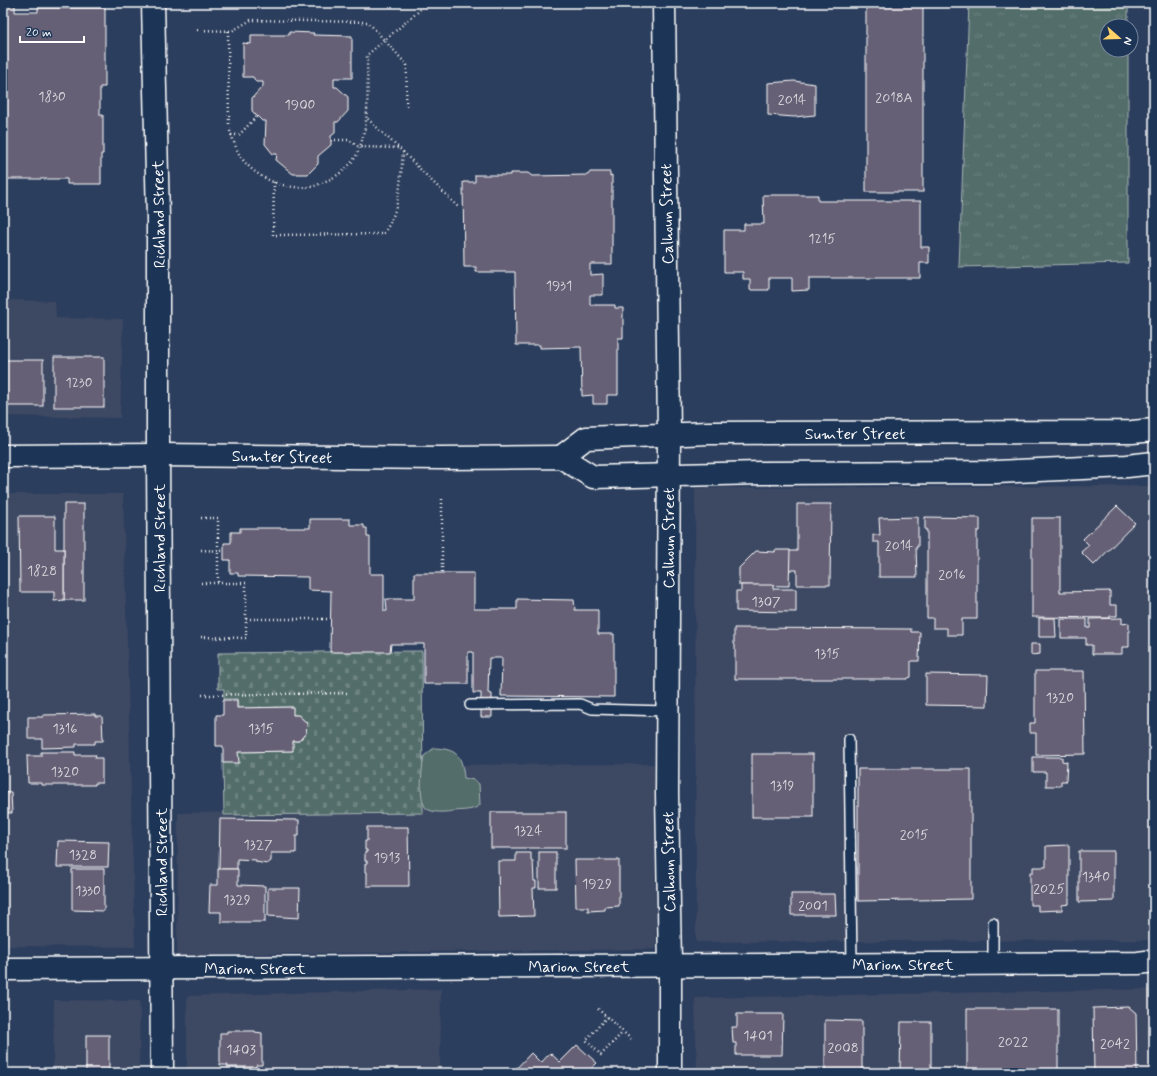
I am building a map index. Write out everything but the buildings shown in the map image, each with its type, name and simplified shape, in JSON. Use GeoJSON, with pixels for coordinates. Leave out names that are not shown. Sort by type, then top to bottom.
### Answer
{"type":"FeatureCollection","features":[{"type":"Feature","properties":{"kind":"street","name":"Richland Street"},"geometry":{"type":"LineString","coordinates":[[153,3],[158,219],[162,1073]]}},
{"type":"Feature","properties":{"kind":"street","name":"Calhoun Street"},"geometry":{"type":"LineString","coordinates":[[664,3],[668,435],[667,852],[670,966],[670,1073]]}},
{"type":"Feature","properties":{"kind":"street","name":"Sumter Street"},"geometry":{"type":"LineString","coordinates":[[3,456],[158,455],[440,458],[561,457],[586,438],[801,433],[1124,432],[1154,430]]}},
{"type":"Feature","properties":{"kind":"street"},"geometry":{"type":"LineString","coordinates":[[561,457],[593,477],[624,475],[668,476],[761,473],[996,472],[1127,466],[1154,463]]}},
{"type":"Feature","properties":{"kind":"street","name":"Marion Street"},"geometry":{"type":"LineString","coordinates":[[3,969],[1138,963],[1154,961]]}},
{"type":"Feature","properties":{"kind":"lane"},"geometry":{"type":"LineString","coordinates":[[470,705],[580,704],[592,709],[667,711]]}},
{"type":"Feature","properties":{"kind":"lane"},"geometry":{"type":"LineString","coordinates":[[849,739],[852,964]]}},
{"type":"Feature","properties":{"kind":"lane"},"geometry":{"type":"LineString","coordinates":[[993,923],[993,964]]}},
{"type":"Feature","properties":{"kind":"path"},"geometry":{"type":"LineString","coordinates":[[228,31],[229,128],[240,155],[253,170],[269,180],[298,188],[314,186],[334,178],[357,156],[367,118],[367,55],[419,11],[424,3]]}},
{"type":"Feature","properties":{"kind":"path"},"geometry":{"type":"LineString","coordinates":[[197,30],[232,31],[250,20],[368,22],[407,65],[406,108]]}},
{"type":"Feature","properties":{"kind":"path"},"geometry":{"type":"LineString","coordinates":[[231,135],[239,135],[257,116]]}},
{"type":"Feature","properties":{"kind":"path"},"geometry":{"type":"LineString","coordinates":[[367,118],[459,208]]}},
{"type":"Feature","properties":{"kind":"path"},"geometry":{"type":"LineString","coordinates":[[331,140],[349,140],[359,147],[399,148]]}},
{"type":"Feature","properties":{"kind":"path"},"geometry":{"type":"LineString","coordinates":[[274,182],[273,235],[383,234],[389,226],[395,212],[399,192],[403,152]]}},
{"type":"Feature","properties":{"kind":"path"},"geometry":{"type":"LineString","coordinates":[[442,499],[442,573]]}},
{"type":"Feature","properties":{"kind":"path"},"geometry":{"type":"LineString","coordinates":[[200,518],[218,518],[218,583]]}},
{"type":"Feature","properties":{"kind":"path"},"geometry":{"type":"LineString","coordinates":[[201,550],[224,551]]}},
{"type":"Feature","properties":{"kind":"path"},"geometry":{"type":"LineString","coordinates":[[201,583],[246,583],[246,638],[201,637]]}},
{"type":"Feature","properties":{"kind":"path"},"geometry":{"type":"LineString","coordinates":[[246,619],[330,620]]}},
{"type":"Feature","properties":{"kind":"path"},"geometry":{"type":"LineString","coordinates":[[202,695],[349,693]]}},
{"type":"Feature","properties":{"kind":"path"},"geometry":{"type":"LineString","coordinates":[[598,1009],[631,1039]]}},
{"type":"Feature","properties":{"kind":"path"},"geometry":{"type":"LineString","coordinates":[[607,1017],[586,1040],[601,1055],[623,1032]]}},
{"type":"Feature","properties":{"kind":"shaded area"},"geometry":{"type":"Polygon","coordinates":[[[3,300],[55,301],[56,318],[123,319],[120,418],[3,416],[3,300]]]}},
{"type":"Feature","properties":{"kind":"shaded area"},"geometry":{"type":"Polygon","coordinates":[[[1154,486],[1154,940],[696,942],[695,488],[1154,486]]]}},
{"type":"Feature","properties":{"kind":"shaded area"},"geometry":{"type":"Polygon","coordinates":[[[3,494],[123,494],[135,947],[3,946],[3,494]]]}},
{"type":"Feature","properties":{"kind":"shaded area"},"geometry":{"type":"Polygon","coordinates":[[[654,764],[656,949],[177,955],[178,813],[415,811],[414,765],[654,764]]]}},
{"type":"Feature","properties":{"kind":"shaded area"},"geometry":{"type":"Polygon","coordinates":[[[441,989],[440,1073],[187,1073],[187,996],[441,989]]]}},
{"type":"Feature","properties":{"kind":"shaded area"},"geometry":{"type":"Polygon","coordinates":[[[1152,989],[1153,1073],[697,1073],[695,998],[1152,989]]]}},
{"type":"Feature","properties":{"kind":"shaded area"},"geometry":{"type":"Polygon","coordinates":[[[54,1000],[140,1001],[139,1073],[53,1073],[54,1000]]]}},
{"type":"Feature","properties":{"kind":"green space"},"geometry":{"type":"Polygon","coordinates":[[[969,3],[1128,3],[1128,18],[1099,18],[1099,58],[1128,58],[1128,263],[959,267],[969,3]]]}},
{"type":"Feature","properties":{"kind":"green space"},"geometry":{"type":"Polygon","coordinates":[[[422,651],[423,813],[224,815],[223,762],[237,752],[292,751],[293,741],[299,741],[306,734],[307,723],[298,715],[293,715],[292,707],[238,708],[237,699],[224,699],[224,689],[218,689],[218,653],[422,651]]]}},
{"type":"Feature","properties":{"kind":"green space"},"geometry":{"type":"Polygon","coordinates":[[[434,748],[448,750],[457,755],[462,764],[464,778],[474,780],[479,784],[480,805],[471,809],[443,812],[436,812],[426,808],[421,790],[423,761],[424,756],[434,748]]]}}]}
